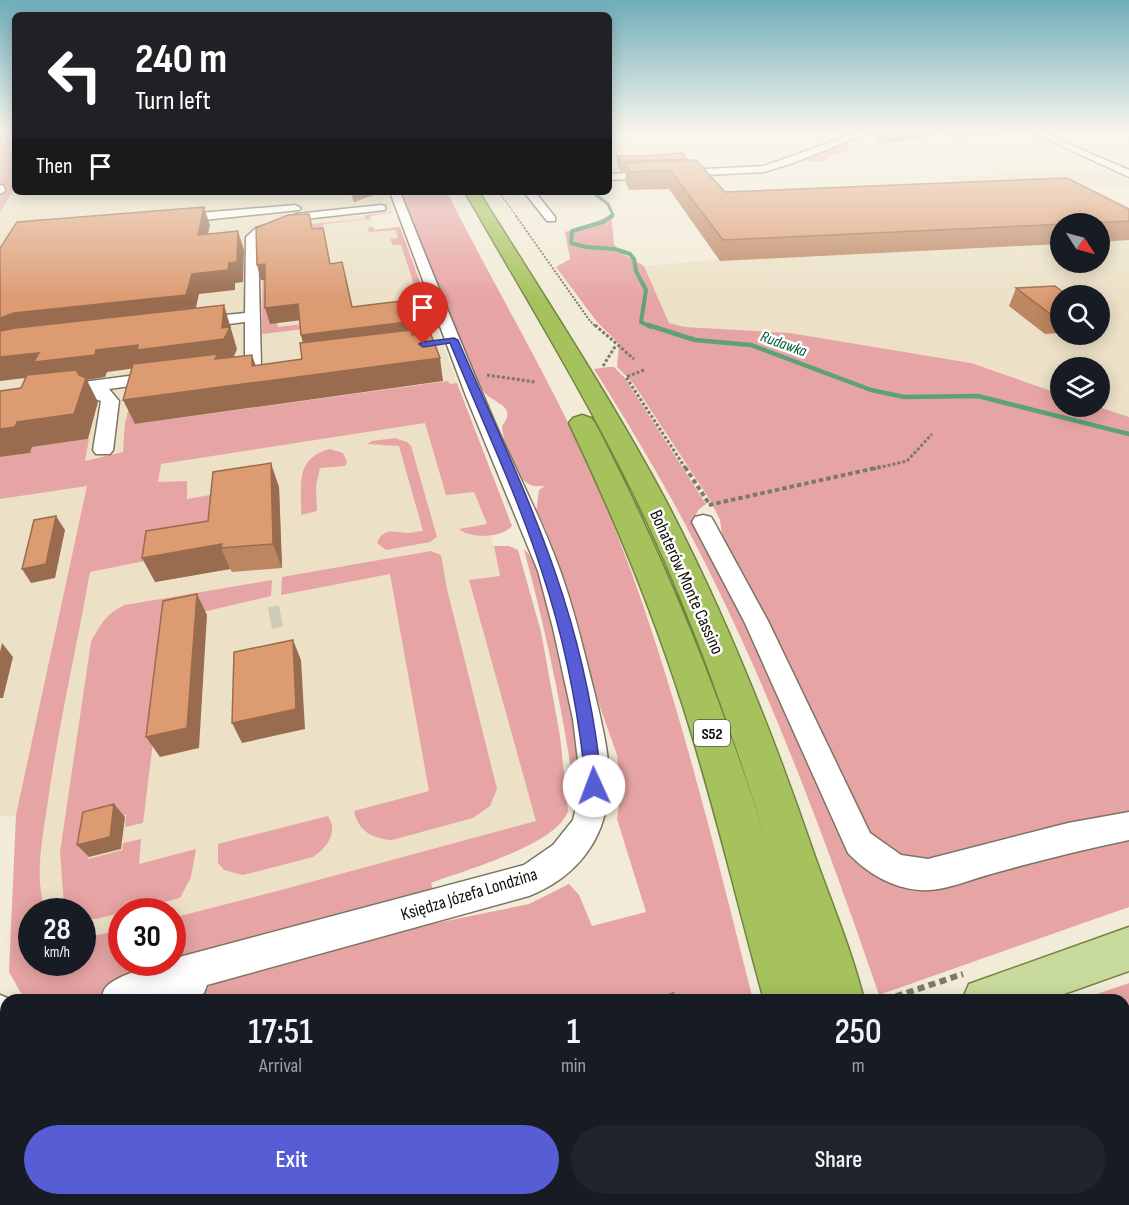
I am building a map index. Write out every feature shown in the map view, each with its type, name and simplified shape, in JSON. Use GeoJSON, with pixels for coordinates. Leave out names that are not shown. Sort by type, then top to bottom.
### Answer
{"type":"FeatureCollection","features":[{"type":"Feature","properties":{"kind":"highway"},"geometry":{"type":"LineString","coordinates":[[459,195],[540,345]]}},
{"type":"Feature","properties":{"kind":"highway","name":"Bohaterów Monte Cassino"},"geometry":{"type":"LineString","coordinates":[[474,195],[585,383],[675,550],[744,716],[837,994]]}},
{"type":"Feature","properties":{"kind":"highway","name":"Bohaterów Monte Cassino"},"geometry":{"type":"LineString","coordinates":[[573,405],[646,553],[671,615],[741,826],[787,994]]}},
{"type":"Feature","properties":{"kind":"main road"},"geometry":{"type":"LineString","coordinates":[[1002,994],[1129,949]]}},
{"type":"Feature","properties":{"kind":"street"},"geometry":{"type":"LineString","coordinates":[[293,195],[296,212]]}},
{"type":"Feature","properties":{"kind":"street"},"geometry":{"type":"LineString","coordinates":[[531,195],[551,219]]}},
{"type":"Feature","properties":{"kind":"street"},"geometry":{"type":"LineString","coordinates":[[168,220],[296,212],[388,200]]}},
{"type":"Feature","properties":{"kind":"street","name":"Księdza Józefa Londzina"},"geometry":{"type":"LineString","coordinates":[[129,994],[167,978],[529,879],[549,870],[565,856],[578,841],[587,822],[594,786],[592,748],[560,608],[534,533],[468,377],[443,342],[388,200]]}},
{"type":"Feature","properties":{"kind":"street"},"geometry":{"type":"LineString","coordinates":[[253,366],[252,237],[260,231],[286,223],[296,212]]}},
{"type":"Feature","properties":{"kind":"street"},"geometry":{"type":"LineString","coordinates":[[186,325],[253,317]]}},
{"type":"Feature","properties":{"kind":"street"},"geometry":{"type":"LineString","coordinates":[[0,407],[172,376]]}},
{"type":"Feature","properties":{"kind":"street"},"geometry":{"type":"LineString","coordinates":[[0,398],[100,389]]}},
{"type":"Feature","properties":{"kind":"street"},"geometry":{"type":"LineString","coordinates":[[100,389],[110,401],[103,450]]}},
{"type":"Feature","properties":{"kind":"street"},"geometry":{"type":"LineString","coordinates":[[706,514],[859,843],[872,856],[891,868],[910,875],[928,875],[1068,838],[1129,826]]}},
{"type":"Feature","properties":{"kind":"street","name":"Księdza Józefa Londzina"},"geometry":{"type":"LineString","coordinates":[[168,994],[206,972],[242,957]]}},
{"type":"Feature","properties":{"kind":"path"},"geometry":{"type":"LineString","coordinates":[[501,195],[590,321],[634,359]]}},
{"type":"Feature","properties":{"kind":"path"},"geometry":{"type":"LineString","coordinates":[[603,366],[616,345]]}},
{"type":"Feature","properties":{"kind":"path"},"geometry":{"type":"LineString","coordinates":[[644,370],[626,377],[706,514],[907,460],[932,434]]}},
{"type":"Feature","properties":{"kind":"path"},"geometry":{"type":"LineString","coordinates":[[468,377],[491,374],[535,382]]}},
{"type":"Feature","properties":{"kind":"path"},"geometry":{"type":"LineString","coordinates":[[904,994],[929,986]]}},
{"type":"Feature","properties":{"kind":"shaded area"},"geometry":{"type":"Polygon","coordinates":[[[0,189],[12,189],[12,195],[387,195],[393,214],[370,216],[374,229],[400,227],[457,383],[344,399],[125,437],[123,452],[0,480],[0,189]]]}},
{"type":"Feature","properties":{"kind":"shaded area"},"geometry":{"type":"Polygon","coordinates":[[[3,189],[12,189],[12,193],[0,212],[0,196],[4,191],[3,189]]]}},
{"type":"Feature","properties":{"kind":"shaded area"},"geometry":{"type":"Polygon","coordinates":[[[400,195],[449,195],[565,417],[601,494],[668,681],[704,808],[751,994],[192,994],[227,979],[397,931],[529,904],[569,884],[579,895],[592,926],[646,912],[617,819],[621,790],[617,755],[589,676],[564,581],[536,513],[539,490],[545,486],[531,485],[524,481],[514,468],[507,451],[502,426],[506,420],[506,410],[485,393],[475,379],[400,195]]]}},
{"type":"Feature","properties":{"kind":"shaded area"},"geometry":{"type":"Polygon","coordinates":[[[393,212],[370,216],[371,219],[324,224],[277,323],[278,327],[422,309],[401,245],[393,245],[390,239],[398,238],[396,230],[369,232],[368,228],[373,227],[375,230],[400,227],[430,310],[407,313],[408,317],[262,334],[263,237],[290,226],[365,219],[365,215],[393,212]]]}},
{"type":"Feature","properties":{"kind":"shaded area"},"geometry":{"type":"Polygon","coordinates":[[[611,214],[614,244],[618,251],[644,266],[669,323],[685,327],[790,333],[971,363],[1050,391],[1050,417],[1110,417],[1110,411],[1129,417],[1129,822],[925,862],[907,862],[875,847],[724,547],[720,520],[710,500],[633,383],[617,367],[619,344],[597,322],[556,267],[570,259],[565,232],[611,214]]]}},
{"type":"Feature","properties":{"kind":"shaded area"},"geometry":{"type":"Polygon","coordinates":[[[1129,234],[1129,417],[1110,411],[1110,357],[1050,357],[1050,391],[971,363],[790,333],[685,327],[669,323],[644,266],[839,249],[1050,237],[1050,273],[1110,273],[1110,235],[1129,234]]]}},
{"type":"Feature","properties":{"kind":"shaded area"},"geometry":{"type":"Polygon","coordinates":[[[614,367],[624,377],[706,504],[698,510],[695,517],[888,876],[1129,835],[1129,907],[879,994],[814,814],[740,637],[684,522],[594,369],[614,367]]]}},
{"type":"Feature","properties":{"kind":"shaded area"},"geometry":{"type":"Polygon","coordinates":[[[448,381],[450,384],[457,383],[512,526],[501,533],[486,536],[478,536],[459,529],[487,524],[474,492],[446,495],[425,423],[161,464],[158,482],[187,481],[187,499],[221,493],[219,546],[90,572],[56,748],[43,833],[40,860],[42,898],[18,898],[18,976],[96,976],[96,935],[108,933],[108,976],[142,976],[114,994],[22,994],[9,972],[16,815],[87,486],[0,499],[0,457],[30,453],[32,447],[89,439],[85,461],[123,452],[125,423],[133,393],[135,424],[448,381]]]}},
{"type":"Feature","properties":{"kind":"shaded area"},"geometry":{"type":"Polygon","coordinates":[[[444,420],[491,534],[555,824],[186,923],[186,898],[108,898],[108,944],[96,947],[96,898],[18,898],[18,968],[9,972],[16,816],[0,816],[0,499],[87,485],[88,475],[444,420]]]}},
{"type":"Feature","properties":{"kind":"shaded area"},"geometry":{"type":"Polygon","coordinates":[[[395,438],[411,446],[437,537],[430,542],[386,550],[377,543],[386,533],[423,531],[399,446],[367,444],[372,441],[395,438]]]}},
{"type":"Feature","properties":{"kind":"shaded area"},"geometry":{"type":"Polygon","coordinates":[[[330,449],[343,453],[347,462],[345,466],[320,468],[316,486],[317,511],[301,515],[301,484],[305,466],[318,453],[330,449]]]}},
{"type":"Feature","properties":{"kind":"shaded area"},"geometry":{"type":"Polygon","coordinates":[[[494,546],[509,546],[518,550],[541,632],[560,736],[568,811],[560,823],[547,835],[508,855],[431,883],[433,889],[186,958],[186,914],[536,821],[469,580],[500,576],[494,546]]]}},
{"type":"Feature","properties":{"kind":"shaded area"},"geometry":{"type":"Polygon","coordinates":[[[524,550],[532,559],[540,578],[562,663],[575,738],[576,802],[554,676],[524,550]]]}},
{"type":"Feature","properties":{"kind":"shaded area"},"geometry":{"type":"Polygon","coordinates":[[[431,551],[441,555],[447,589],[497,789],[490,806],[473,818],[392,840],[385,839],[367,833],[359,824],[354,811],[429,791],[390,574],[281,595],[282,577],[431,551]]]}},
{"type":"Feature","properties":{"kind":"shaded area"},"geometry":{"type":"Polygon","coordinates":[[[272,580],[271,596],[168,620],[143,823],[125,827],[126,815],[93,824],[88,859],[122,850],[123,843],[141,839],[139,864],[196,849],[191,877],[180,898],[108,898],[108,916],[96,919],[96,898],[63,898],[60,852],[91,642],[108,616],[125,605],[272,580]]]}},
{"type":"Feature","properties":{"kind":"shaded area"},"geometry":{"type":"Polygon","coordinates":[[[328,816],[332,828],[330,840],[313,857],[243,875],[224,870],[218,863],[218,844],[328,816]]]}},
{"type":"Feature","properties":{"kind":"shaded area"},"geometry":{"type":"Polygon","coordinates":[[[1129,983],[1129,994],[1097,994],[1129,983]]]}},
{"type":"Feature","properties":{"kind":"building"},"geometry":{"type":"Polygon","coordinates":[[[685,189],[722,189],[725,192],[793,189],[1089,189],[1129,209],[1129,221],[1110,222],[1110,213],[1050,213],[1050,225],[723,240],[685,189]]]}},
{"type":"Feature","properties":{"kind":"building"},"geometry":{"type":"Polygon","coordinates":[[[204,207],[198,235],[238,231],[237,262],[229,263],[228,270],[192,274],[186,295],[14,313],[0,318],[0,248],[17,222],[204,207]]]}},
{"type":"Feature","properties":{"kind":"building"},"geometry":{"type":"Polygon","coordinates":[[[309,214],[312,229],[323,228],[330,264],[342,262],[352,307],[401,301],[407,322],[301,335],[298,304],[265,308],[265,264],[257,265],[256,228],[288,215],[309,214]]]}},
{"type":"Feature","properties":{"kind":"building"},"geometry":{"type":"Polygon","coordinates":[[[1050,286],[1050,314],[1016,288],[1050,286]]]}},
{"type":"Feature","properties":{"kind":"building"},"geometry":{"type":"Polygon","coordinates":[[[224,305],[222,328],[230,327],[224,339],[137,350],[138,345],[96,350],[95,355],[34,362],[39,353],[0,357],[0,331],[224,305]]]}},
{"type":"Feature","properties":{"kind":"building"},"geometry":{"type":"Polygon","coordinates":[[[411,330],[412,335],[430,332],[440,358],[123,400],[133,364],[218,354],[215,359],[252,355],[252,366],[302,359],[300,343],[411,330]]]}},
{"type":"Feature","properties":{"kind":"building"},"geometry":{"type":"Polygon","coordinates":[[[76,370],[79,375],[86,378],[74,414],[17,422],[15,427],[0,429],[0,391],[21,388],[27,375],[76,370]]]}},
{"type":"Feature","properties":{"kind":"building"},"geometry":{"type":"Polygon","coordinates":[[[271,463],[273,544],[221,548],[222,544],[142,558],[146,531],[208,521],[213,472],[271,463]]]}},
{"type":"Feature","properties":{"kind":"building"},"geometry":{"type":"Polygon","coordinates":[[[56,516],[46,564],[22,569],[34,520],[56,516]]]}},
{"type":"Feature","properties":{"kind":"building"},"geometry":{"type":"Polygon","coordinates":[[[197,594],[187,728],[146,737],[163,601],[197,594]]]}},
{"type":"Feature","properties":{"kind":"building"},"geometry":{"type":"Polygon","coordinates":[[[293,640],[296,709],[232,723],[234,652],[293,640]]]}},
{"type":"Feature","properties":{"kind":"building"},"geometry":{"type":"Polygon","coordinates":[[[114,804],[110,837],[77,845],[83,812],[114,804]]]}},
{"type":"Feature","properties":{"kind":"waterway","name":"Rudawka"},"geometry":{"type":"LineString","coordinates":[[596,195],[608,204],[613,215],[610,217]]}},
{"type":"Feature","properties":{"kind":"waterway","name":"Rudawka"},"geometry":{"type":"LineString","coordinates":[[612,216],[603,222],[572,231],[571,243],[586,247],[615,249],[630,254],[646,290],[641,322],[651,327]]}},
{"type":"Feature","properties":{"kind":"waterway","name":"Rudawka"},"geometry":{"type":"LineString","coordinates":[[648,325],[695,340],[751,345],[871,390],[904,397],[978,396],[1129,434]]}},
{"type":"Feature","properties":{"kind":"tunnel"},"geometry":{"type":"LineString","coordinates":[[270,618],[281,616]]}},
{"type":"Feature","properties":{"kind":"route"},"geometry":{"type":"LineString","coordinates":[[423,344],[454,340],[487,425],[534,533],[549,572],[565,628],[592,748],[594,786]]}}]}
